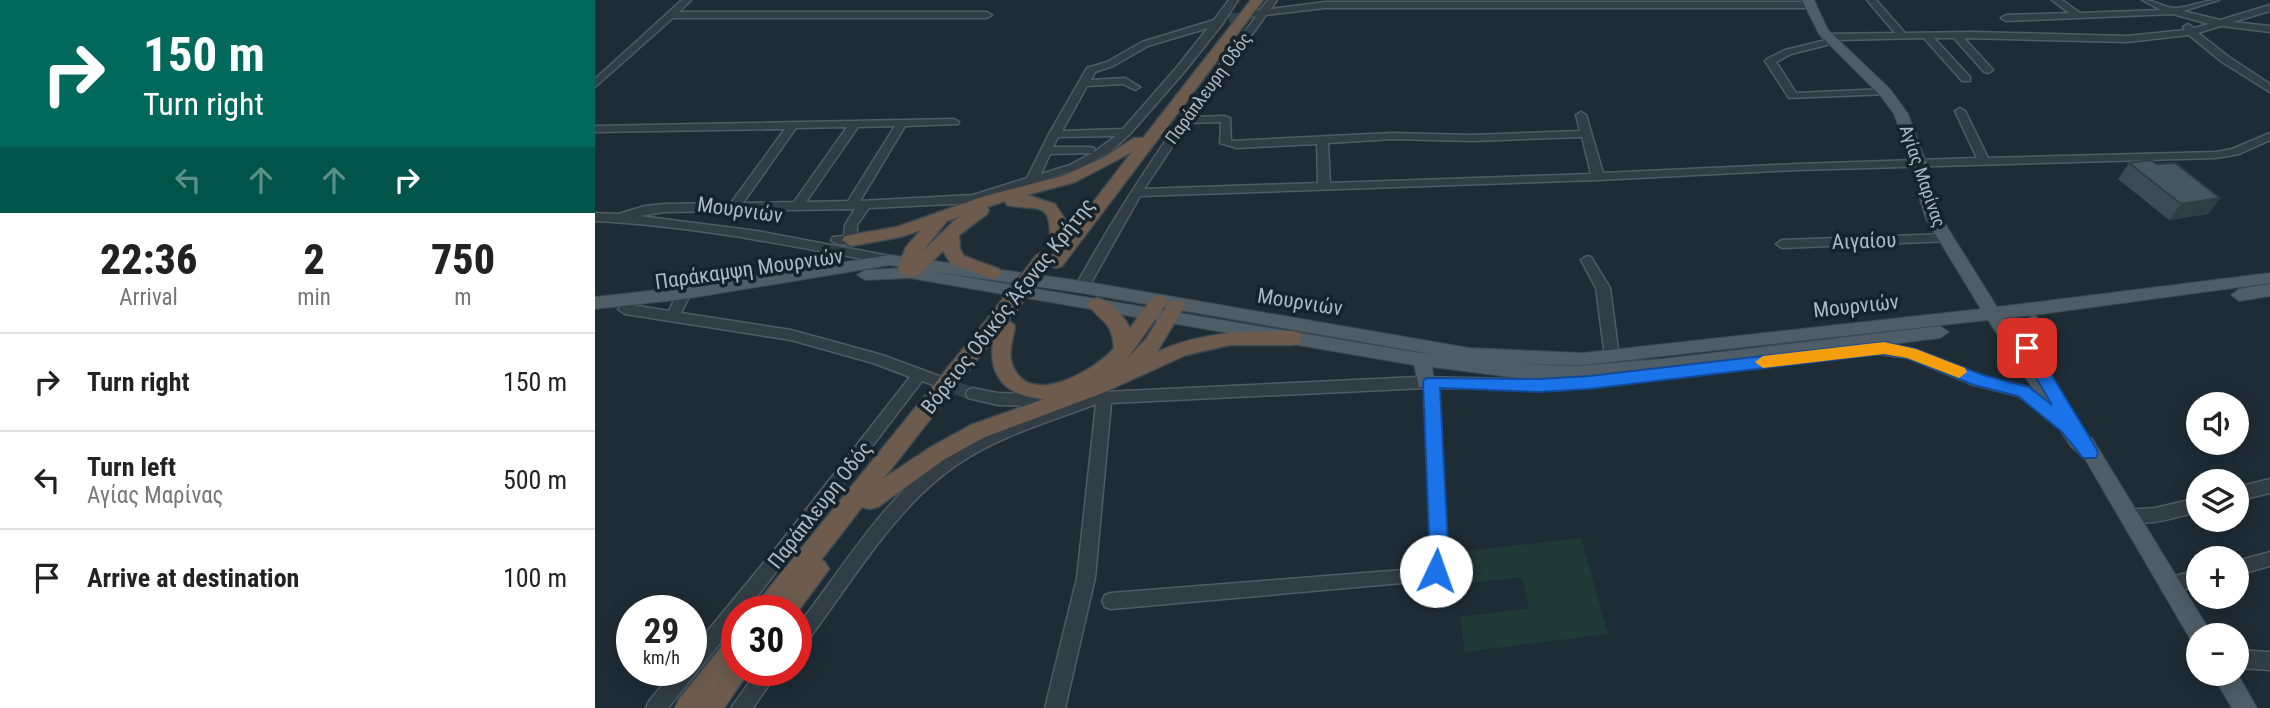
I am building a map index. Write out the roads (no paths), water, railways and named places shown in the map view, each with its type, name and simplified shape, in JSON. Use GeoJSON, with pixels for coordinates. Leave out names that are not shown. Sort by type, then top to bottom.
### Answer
{"type":"FeatureCollection","features":[{"type":"Feature","properties":{"kind":"highway","name":"Βόρειος Οδικός Άξονας Κρήτης"},"geometry":{"type":"LineString","coordinates":[[1050,261],[1059,242],[1133,136],[1256,6]]}},
{"type":"Feature","properties":{"kind":"highway","name":"Βόρειος Οδικός Άξονας Κρήτης"},"geometry":{"type":"LineString","coordinates":[[796,595],[1050,261],[1256,6]]}},
{"type":"Feature","properties":{"kind":"highway"},"geometry":{"type":"LineString","coordinates":[[851,240],[900,232],[991,200],[1069,179],[1108,162],[1133,136]]}},
{"type":"Feature","properties":{"kind":"highway"},"geometry":{"type":"LineString","coordinates":[[903,262],[951,234],[973,214],[988,207],[1026,200],[1041,203],[1056,212],[1059,242]]}},
{"type":"Feature","properties":{"kind":"highway"},"geometry":{"type":"LineString","coordinates":[[903,262],[934,226],[951,214]]}},
{"type":"Feature","properties":{"kind":"highway"},"geometry":{"type":"LineString","coordinates":[[951,234],[951,248],[957,260],[993,273]]}},
{"type":"Feature","properties":{"kind":"highway"},"geometry":{"type":"LineString","coordinates":[[1097,304],[1112,314],[1122,327],[1124,348]]}},
{"type":"Feature","properties":{"kind":"highway"},"geometry":{"type":"LineString","coordinates":[[1009,317],[1001,361],[1010,378],[1028,389],[1058,390],[1084,383],[1104,371],[1164,308]]}},
{"type":"Feature","properties":{"kind":"highway"},"geometry":{"type":"LineString","coordinates":[[1115,378],[1140,359],[1153,344],[1164,308]]}},
{"type":"Feature","properties":{"kind":"highway","name":"Βόρειος Οδικός Άξονας Κρήτης"},"geometry":{"type":"LineString","coordinates":[[779,595],[1009,317]]}},
{"type":"Feature","properties":{"kind":"highway"},"geometry":{"type":"LineString","coordinates":[[870,500],[938,453],[978,431],[1115,378],[1181,349],[1214,340],[1245,337],[1293,338]]}},
{"type":"Feature","properties":{"kind":"highway"},"geometry":{"type":"LineString","coordinates":[[688,708],[721,667]]}},
{"type":"Feature","properties":{"kind":"highway"},"geometry":{"type":"LineString","coordinates":[[708,708],[725,686]]}},
{"type":"Feature","properties":{"kind":"main road","name":"Αγίας Μαρίνας"},"geometry":{"type":"LineString","coordinates":[[1809,3],[1829,39],[1885,92],[1905,122],[1934,219],[1957,257],[2019,342],[2129,515],[2193,623]]}},
{"type":"Feature","properties":{"kind":"main road","name":"Μουρνιών"},"geometry":{"type":"LineString","coordinates":[[903,262],[1082,287],[1164,308],[1479,355],[1535,359],[1612,357],[1975,322]]}},
{"type":"Feature","properties":{"kind":"main road","name":"Παράκαμψη Μουρνιών"},"geometry":{"type":"LineString","coordinates":[[595,311],[679,304],[841,277],[903,262]]}},
{"type":"Feature","properties":{"kind":"main road","name":"Παράκαμψη Μουρνιών"},"geometry":{"type":"LineString","coordinates":[[595,303],[679,304],[903,262]]}},
{"type":"Feature","properties":{"kind":"main road"},"geometry":{"type":"LineString","coordinates":[[903,262],[1097,304],[1164,308],[1293,338],[1501,370],[1578,373],[1661,366],[1975,322],[2270,290]]}},
{"type":"Feature","properties":{"kind":"main road"},"geometry":{"type":"LineString","coordinates":[[1975,322],[1983,307],[1985,295],[2030,316],[2270,278]]}},
{"type":"Feature","properties":{"kind":"main road"},"geometry":{"type":"LineString","coordinates":[[1975,322],[2019,342],[2030,316]]}},
{"type":"Feature","properties":{"kind":"main road","name":"Αγίας Μαρίνας"},"geometry":{"type":"LineString","coordinates":[[2019,342],[2068,427],[2089,453]]}},
{"type":"Feature","properties":{"kind":"main road"},"geometry":{"type":"LineString","coordinates":[[1422,359],[1428,382]]}},
{"type":"Feature","properties":{"kind":"main road"},"geometry":{"type":"LineString","coordinates":[[2231,686],[2245,708]]}},
{"type":"Feature","properties":{"kind":"street"},"geometry":{"type":"LineString","coordinates":[[598,79],[687,0]]}},
{"type":"Feature","properties":{"kind":"street","name":"Παράπλευρη Οδός"},"geometry":{"type":"LineString","coordinates":[[619,218],[645,210],[664,208],[852,205],[974,199],[1087,162],[1133,136],[1181,69],[1223,20],[1234,0]]}},
{"type":"Feature","properties":{"kind":"street","name":"Παράπλευρη Οδός"},"geometry":{"type":"LineString","coordinates":[[1082,287],[1135,193],[1185,120],[1256,6],[1273,0]]}},
{"type":"Feature","properties":{"kind":"street"},"geometry":{"type":"LineString","coordinates":[[1871,0],[1902,36]]}},
{"type":"Feature","properties":{"kind":"street"},"geometry":{"type":"LineString","coordinates":[[2056,0],[2076,14]]}},
{"type":"Feature","properties":{"kind":"street"},"geometry":{"type":"LineString","coordinates":[[2146,0],[2173,13],[2191,32],[2269,87]]}},
{"type":"Feature","properties":{"kind":"street"},"geometry":{"type":"LineString","coordinates":[[2173,13],[2215,0]]}},
{"type":"Feature","properties":{"kind":"street"},"geometry":{"type":"LineString","coordinates":[[1256,6],[1809,3]]}},
{"type":"Feature","properties":{"kind":"street"},"geometry":{"type":"LineString","coordinates":[[1885,92],[1793,96],[1770,61],[1788,52],[1829,39],[1956,35],[2115,39],[2191,32],[2270,8]]}},
{"type":"Feature","properties":{"kind":"street"},"geometry":{"type":"LineString","coordinates":[[2006,18],[2076,14],[2097,10],[2173,13],[2270,30]]}},
{"type":"Feature","properties":{"kind":"street"},"geometry":{"type":"LineString","coordinates":[[673,15],[987,15]]}},
{"type":"Feature","properties":{"kind":"street"},"geometry":{"type":"LineString","coordinates":[[1033,180],[1054,134],[1091,70],[1113,62],[1135,48],[1223,20]]}},
{"type":"Feature","properties":{"kind":"street"},"geometry":{"type":"LineString","coordinates":[[1956,35],[1988,69]]}},
{"type":"Feature","properties":{"kind":"street"},"geometry":{"type":"LineString","coordinates":[[1926,36],[1966,79]]}},
{"type":"Feature","properties":{"kind":"street"},"geometry":{"type":"LineString","coordinates":[[1082,83],[1125,81],[1135,87]]}},
{"type":"Feature","properties":{"kind":"street"},"geometry":{"type":"LineString","coordinates":[[1960,111],[1985,162]]}},
{"type":"Feature","properties":{"kind":"street"},"geometry":{"type":"LineString","coordinates":[[1581,115],[1598,177]]}},
{"type":"Feature","properties":{"kind":"street"},"geometry":{"type":"LineString","coordinates":[[1185,120],[1226,120],[1225,140],[1230,144],[1407,135],[1472,138],[1586,134]]}},
{"type":"Feature","properties":{"kind":"street"},"geometry":{"type":"LineString","coordinates":[[595,129],[954,122]]}},
{"type":"Feature","properties":{"kind":"street"},"geometry":{"type":"LineString","coordinates":[[852,205],[902,123]]}},
{"type":"Feature","properties":{"kind":"street"},"geometry":{"type":"LineString","coordinates":[[798,205],[854,125]]}},
{"type":"Feature","properties":{"kind":"street"},"geometry":{"type":"LineString","coordinates":[[735,206],[759,176],[770,152],[792,127]]}},
{"type":"Feature","properties":{"kind":"street"},"geometry":{"type":"LineString","coordinates":[[1054,134],[1133,136]]}},
{"type":"Feature","properties":{"kind":"street"},"geometry":{"type":"LineString","coordinates":[[1135,193],[1598,177],[1797,167],[2215,155],[2235,152],[2270,136]]}},
{"type":"Feature","properties":{"kind":"street"},"geometry":{"type":"LineString","coordinates":[[1322,140],[1324,185]]}},
{"type":"Feature","properties":{"kind":"street"},"geometry":{"type":"LineString","coordinates":[[1046,151],[1090,150]]}},
{"type":"Feature","properties":{"kind":"street"},"geometry":{"type":"LineString","coordinates":[[801,241],[851,240],[849,234],[853,219],[866,204]]}},
{"type":"Feature","properties":{"kind":"street"},"geometry":{"type":"LineString","coordinates":[[595,217],[619,218]]}},
{"type":"Feature","properties":{"kind":"street","name":"Μουρνιών"},"geometry":{"type":"LineString","coordinates":[[619,218],[652,220],[801,241],[903,262]]}},
{"type":"Feature","properties":{"kind":"street","name":"Μουρνιών"},"geometry":{"type":"LineString","coordinates":[[619,218],[644,226],[705,237],[903,262]]}},
{"type":"Feature","properties":{"kind":"street","name":"Αιγαίου"},"geometry":{"type":"LineString","coordinates":[[1782,244],[1946,238]]}},
{"type":"Feature","properties":{"kind":"street"},"geometry":{"type":"LineString","coordinates":[[1587,260],[1603,288],[1612,357]]}},
{"type":"Feature","properties":{"kind":"street","name":"Παράπλευρη Οδός"},"geometry":{"type":"LineString","coordinates":[[679,304],[877,359],[926,377],[707,645]]}},
{"type":"Feature","properties":{"kind":"street"},"geometry":{"type":"LineString","coordinates":[[812,621],[881,531],[923,482],[953,459],[996,437],[1093,399],[1428,382],[1569,384],[1884,348],[1910,353],[1979,381],[2023,391],[2068,427]]}},
{"type":"Feature","properties":{"kind":"street"},"geometry":{"type":"LineString","coordinates":[[1111,601],[1430,575],[1436,571],[1439,562],[1428,382]]}},
{"type":"Feature","properties":{"kind":"street"},"geometry":{"type":"LineString","coordinates":[[973,394],[998,399],[1032,400]]}},
{"type":"Feature","properties":{"kind":"street"},"geometry":{"type":"LineString","coordinates":[[1055,708],[1086,578],[1093,399]]}},
{"type":"Feature","properties":{"kind":"street"},"geometry":{"type":"LineString","coordinates":[[2249,491],[2270,486]]}},
{"type":"Feature","properties":{"kind":"street"},"geometry":{"type":"LineString","coordinates":[[2129,515],[2155,515],[2186,508]]}},
{"type":"Feature","properties":{"kind":"street"},"geometry":{"type":"LineString","coordinates":[[2249,565],[2270,559]]}},
{"type":"Feature","properties":{"kind":"street"},"geometry":{"type":"LineString","coordinates":[[2170,585],[2186,581]]}},
{"type":"Feature","properties":{"kind":"street"},"geometry":{"type":"LineString","coordinates":[[2249,660],[2270,662]]}},
{"type":"Feature","properties":{"kind":"street"},"geometry":{"type":"LineString","coordinates":[[656,708],[674,686]]}},
{"type":"Feature","properties":{"kind":"street"},"geometry":{"type":"LineString","coordinates":[[741,708],[758,686]]}},
{"type":"Feature","properties":{"kind":"tunnel"},"geometry":{"type":"LineString","coordinates":[[1229,19],[1254,14]]}},
{"type":"Feature","properties":{"kind":"tunnel"},"geometry":{"type":"LineString","coordinates":[[938,382],[973,394]]}}]}
